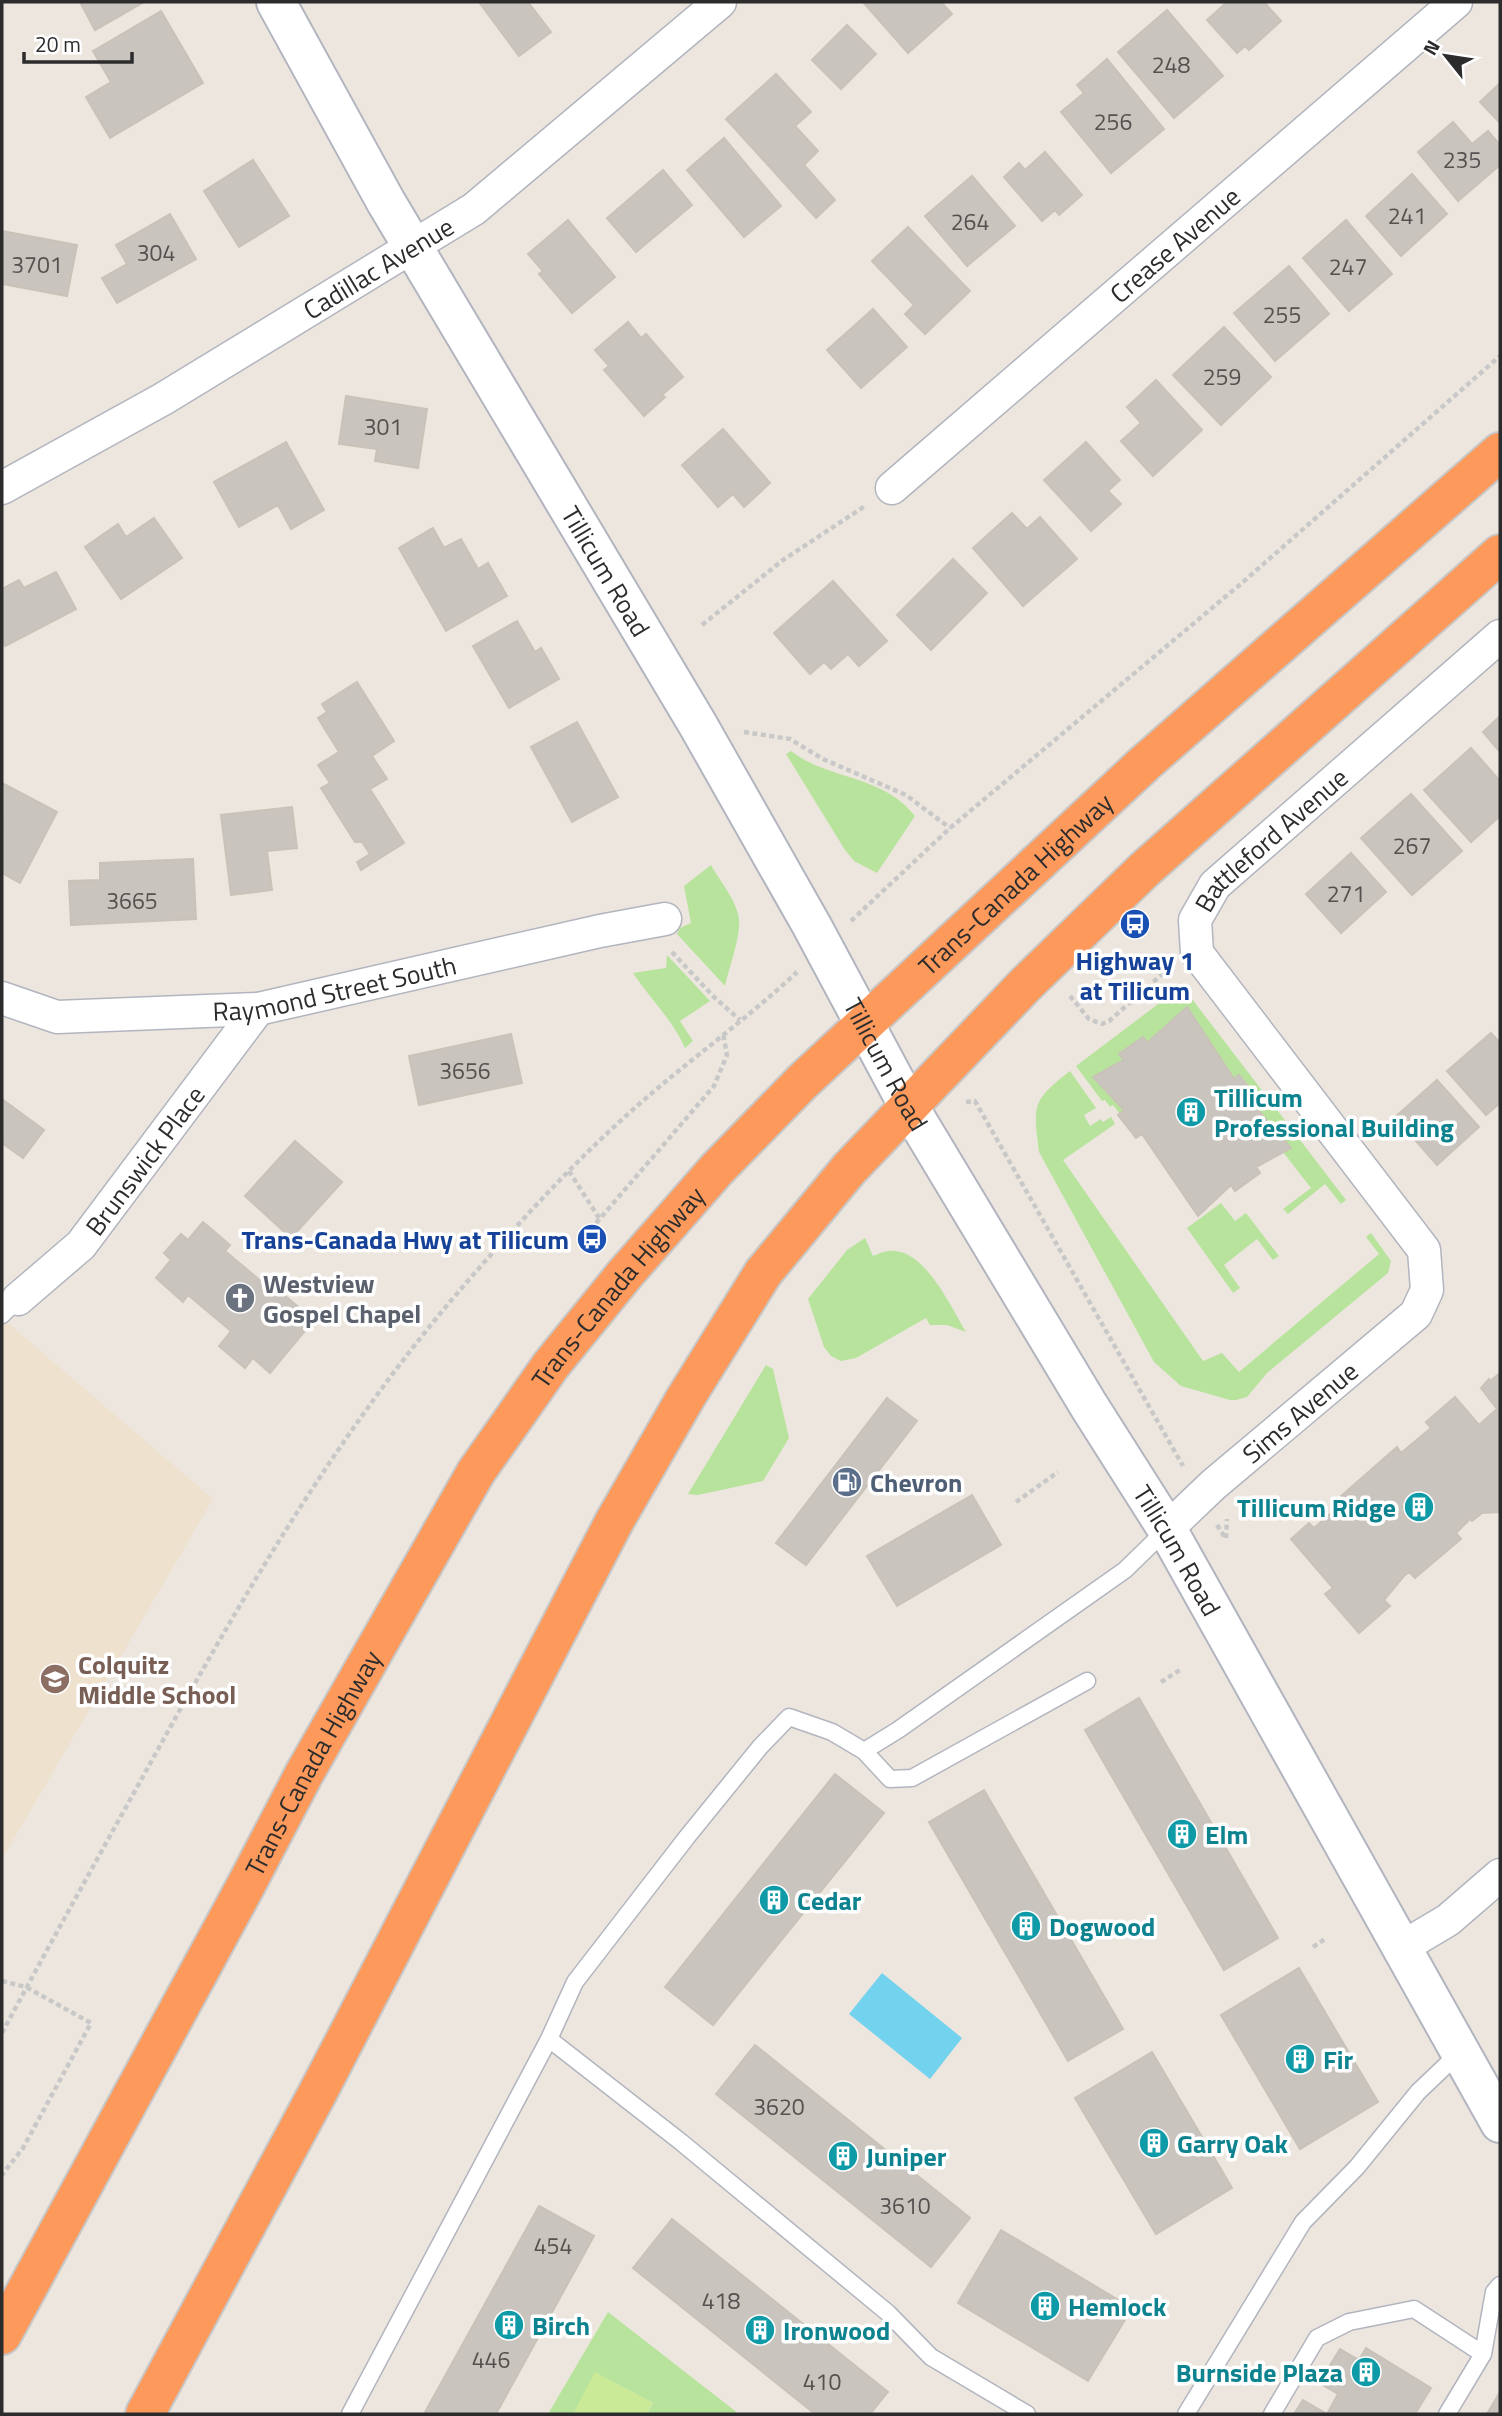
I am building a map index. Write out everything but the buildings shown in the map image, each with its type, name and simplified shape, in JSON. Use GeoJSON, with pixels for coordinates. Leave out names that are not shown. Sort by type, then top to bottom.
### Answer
{"type":"FeatureCollection","features":[{"type":"Feature","properties":{"kind":"highway","name":"Trans-Canada Highway"},"geometry":{"type":"LineString","coordinates":[[2,2335],[226,1924],[304,1774],[476,1472],[551,1365],[625,1273],[717,1169],[802,1082],[1145,763],[1500,452]]}},
{"type":"Feature","properties":{"kind":"highway"},"geometry":{"type":"LineString","coordinates":[[145,2414],[317,2094],[614,1522],[686,1397],[763,1273],[849,1170],[1025,985],[1145,869],[1500,554]]}},
{"type":"Feature","properties":{"kind":"main road","name":"Tillicum Road"},"geometry":{"type":"LineString","coordinates":[[276,2],[413,246],[698,725],[812,926],[909,1107],[1088,1406],[1167,1529],[1459,2053],[1500,2121]]}},
{"type":"Feature","properties":{"kind":"street","name":"Cadillac Avenue"},"geometry":{"type":"LineString","coordinates":[[4,483],[163,399],[474,209],[720,2]]}},
{"type":"Feature","properties":{"kind":"street","name":"Crease Avenue"},"geometry":{"type":"LineString","coordinates":[[892,488],[1456,2]]}},
{"type":"Feature","properties":{"kind":"street","name":"Battleford Avenue"},"geometry":{"type":"LineString","coordinates":[[1427,1290],[1424,1250],[1197,953],[1195,920],[1215,885],[1500,636]]}},
{"type":"Feature","properties":{"kind":"street","name":"Raymond Street South"},"geometry":{"type":"LineString","coordinates":[[2,998],[57,1017],[258,1009],[600,931],[665,919]]}},
{"type":"Feature","properties":{"kind":"street","name":"Brunswick Place"},"geometry":{"type":"LineString","coordinates":[[10,1307],[81,1245],[258,1009]]}},
{"type":"Feature","properties":{"kind":"street","name":"Sims Avenue"},"geometry":{"type":"LineString","coordinates":[[1167,1529],[1213,1485],[1416,1314],[1427,1290]]}},
{"type":"Feature","properties":{"kind":"street"},"geometry":{"type":"LineString","coordinates":[[1401,1948],[1448,1920],[1500,1875]]}},
{"type":"Feature","properties":{"kind":"lane"},"geometry":{"type":"LineString","coordinates":[[864,1751],[898,1730],[1125,1570],[1167,1529]]}},
{"type":"Feature","properties":{"kind":"lane"},"geometry":{"type":"LineString","coordinates":[[350,2414],[549,2039],[575,1982],[687,1836],[760,1747],[789,1717],[832,1732],[864,1751],[890,1779],[912,1778],[1087,1681]]}},
{"type":"Feature","properties":{"kind":"lane"},"geometry":{"type":"LineString","coordinates":[[549,2039],[681,2142],[888,2312],[931,2357],[1027,2414]]}},
{"type":"Feature","properties":{"kind":"lane"},"geometry":{"type":"LineString","coordinates":[[1186,2414],[1303,2222],[1357,2167],[1418,2092],[1459,2053]]}},
{"type":"Feature","properties":{"kind":"lane"},"geometry":{"type":"LineString","coordinates":[[1447,2414],[1483,2354],[1494,2292],[1500,2285]]}},
{"type":"Feature","properties":{"kind":"lane"},"geometry":{"type":"LineString","coordinates":[[1272,2414],[1317,2338],[1349,2322],[1414,2309],[1483,2354]]}},
{"type":"Feature","properties":{"kind":"path"},"geometry":{"type":"LineString","coordinates":[[892,882],[950,828],[1243,582],[1500,356]]}},
{"type":"Feature","properties":{"kind":"path"},"geometry":{"type":"LineString","coordinates":[[702,625],[783,560],[892,488]]}},
{"type":"Feature","properties":{"kind":"path"},"geometry":{"type":"LineString","coordinates":[[790,739],[823,759],[906,795],[950,828]]}},
{"type":"Feature","properties":{"kind":"path"},"geometry":{"type":"LineString","coordinates":[[665,919],[669,949],[714,997],[740,1020]]}},
{"type":"Feature","properties":{"kind":"path"},"geometry":{"type":"LineString","coordinates":[[1070,996],[1088,1019],[1102,1024],[1109,1021],[1169,968]]}},
{"type":"Feature","properties":{"kind":"path"},"geometry":{"type":"LineString","coordinates":[[2,2033],[259,1570],[316,1481],[423,1336],[479,1269],[569,1171],[635,1108],[723,1033],[762,1004]]}},
{"type":"Feature","properties":{"kind":"path"},"geometry":{"type":"LineString","coordinates":[[585,1236],[713,1086],[727,1055],[723,1033]]}},
{"type":"Feature","properties":{"kind":"path"},"geometry":{"type":"LineString","coordinates":[[975,1101],[1166,1437]]}},
{"type":"Feature","properties":{"kind":"path"},"geometry":{"type":"LineString","coordinates":[[569,1171],[599,1218]]}},
{"type":"Feature","properties":{"kind":"path"},"geometry":{"type":"LineString","coordinates":[[1016,1502],[1058,1472]]}},
{"type":"Feature","properties":{"kind":"path"},"geometry":{"type":"LineString","coordinates":[[1217,1525],[1226,1539],[1227,1511]]}},
{"type":"Feature","properties":{"kind":"path"},"geometry":{"type":"LineString","coordinates":[[1161,1682],[1180,1670]]}},
{"type":"Feature","properties":{"kind":"path"},"geometry":{"type":"LineString","coordinates":[[1313,1947],[1325,1939]]}},
{"type":"Feature","properties":{"kind":"path"},"geometry":{"type":"LineString","coordinates":[[2,1981],[26,1987],[91,2023],[23,2148],[2,2175]]}},
{"type":"Feature","properties":{"kind":"shaded area","name":"Colquitz Middle School"},"geometry":{"type":"Polygon","coordinates":[[[2,1318],[213,1499],[2,1859],[2,1318]]]}},
{"type":"Feature","properties":{"kind":"green space"},"geometry":{"type":"Polygon","coordinates":[[[791,751],[822,768],[887,792],[902,802],[915,816],[877,873],[854,861],[845,850],[786,754],[791,751]]]}},
{"type":"Feature","properties":{"kind":"green space"},"geometry":{"type":"Polygon","coordinates":[[[711,865],[733,901],[739,921],[725,986],[677,934],[680,928],[691,923],[684,886],[711,865]]]}},
{"type":"Feature","properties":{"kind":"green space"},"geometry":{"type":"Polygon","coordinates":[[[667,955],[710,1001],[680,1021],[693,1041],[685,1048],[668,1019],[633,973],[666,968],[667,955]]]}},
{"type":"Feature","properties":{"kind":"green space"},"geometry":{"type":"Polygon","coordinates":[[[1182,986],[1346,1200],[1341,1204],[1325,1184],[1288,1214],[1283,1209],[1311,1188],[1283,1152],[1251,1102],[1257,1097],[1240,1075],[1234,1079],[1147,1043],[1142,1037],[1119,1054],[1124,1060],[1093,1077],[1124,1110],[1120,1114],[1113,1105],[1110,1107],[1105,1100],[1102,1101],[1076,1066],[1182,986]]]}},
{"type":"Feature","properties":{"kind":"green space"},"geometry":{"type":"Polygon","coordinates":[[[1070,1071],[1096,1108],[1084,1115],[1090,1126],[1101,1119],[1103,1122],[1111,1117],[1115,1124],[1063,1160],[1203,1361],[1222,1353],[1239,1372],[1379,1254],[1366,1237],[1371,1233],[1391,1261],[1388,1273],[1267,1373],[1247,1397],[1230,1400],[1181,1386],[1154,1362],[1039,1152],[1036,1123],[1038,1105],[1048,1090],[1070,1071]]]}},
{"type":"Feature","properties":{"kind":"green space"},"geometry":{"type":"Polygon","coordinates":[[[1221,1203],[1235,1221],[1246,1213],[1279,1256],[1273,1260],[1257,1239],[1224,1265],[1240,1288],[1233,1293],[1187,1228],[1221,1203]]]}},
{"type":"Feature","properties":{"kind":"green space"},"geometry":{"type":"Polygon","coordinates":[[[865,1238],[873,1256],[887,1251],[902,1252],[925,1268],[966,1332],[947,1325],[930,1325],[926,1318],[856,1358],[841,1361],[831,1356],[824,1347],[808,1299],[847,1250],[865,1238]]]}},
{"type":"Feature","properties":{"kind":"green space"},"geometry":{"type":"Polygon","coordinates":[[[766,1365],[773,1369],[789,1438],[763,1481],[698,1495],[688,1494],[766,1365]]]}},
{"type":"Feature","properties":{"kind":"green space"},"geometry":{"type":"Polygon","coordinates":[[[608,2312],[739,2414],[647,2414],[653,2403],[596,2373],[573,2414],[548,2414],[608,2312]]]}},
{"type":"Feature","properties":{"kind":"green space"},"geometry":{"type":"Polygon","coordinates":[[[595,2372],[653,2403],[647,2414],[573,2414],[595,2372]]]}},
{"type":"Feature","properties":{"kind":"water"},"geometry":{"type":"Polygon","coordinates":[[[882,1973],[962,2038],[930,2079],[849,2014],[882,1973]]]}},
{"type":"Feature","properties":{"kind":"place","name":"Highway 1 at Tilicum"},"geometry":{"type":"Point","coordinates":[1135,924]}},
{"type":"Feature","properties":{"kind":"place","name":"Tillicum Professional Building"},"geometry":{"type":"Point","coordinates":[1191,1112]}},
{"type":"Feature","properties":{"kind":"place","name":"Trans-Canada Hwy at Tilicum"},"geometry":{"type":"Point","coordinates":[592,1239]}},
{"type":"Feature","properties":{"kind":"place","name":"Westview Gospel Chapel"},"geometry":{"type":"Point","coordinates":[240,1298]}},
{"type":"Feature","properties":{"kind":"place","name":"Chevron"},"geometry":{"type":"Point","coordinates":[847,1482]}},
{"type":"Feature","properties":{"kind":"place","name":"Tillicum Ridge"},"geometry":{"type":"Point","coordinates":[1419,1507]}},
{"type":"Feature","properties":{"kind":"place","name":"Colquitz Middle School"},"geometry":{"type":"Point","coordinates":[55,1679]}},
{"type":"Feature","properties":{"kind":"place","name":"Elm"},"geometry":{"type":"Point","coordinates":[1182,1834]}},
{"type":"Feature","properties":{"kind":"place","name":"Cedar"},"geometry":{"type":"Point","coordinates":[774,1900]}},
{"type":"Feature","properties":{"kind":"place","name":"Dogwood"},"geometry":{"type":"Point","coordinates":[1026,1926]}},
{"type":"Feature","properties":{"kind":"place","name":"Fir"},"geometry":{"type":"Point","coordinates":[1300,2059]}},
{"type":"Feature","properties":{"kind":"place","name":"Garry Oak"},"geometry":{"type":"Point","coordinates":[1154,2143]}},
{"type":"Feature","properties":{"kind":"place","name":"Juniper"},"geometry":{"type":"Point","coordinates":[843,2156]}},
{"type":"Feature","properties":{"kind":"place","name":"Hemlock"},"geometry":{"type":"Point","coordinates":[1045,2306]}},
{"type":"Feature","properties":{"kind":"place","name":"Birch"},"geometry":{"type":"Point","coordinates":[509,2325]}},
{"type":"Feature","properties":{"kind":"place","name":"Ironwood"},"geometry":{"type":"Point","coordinates":[760,2330]}},
{"type":"Feature","properties":{"kind":"place","name":"Burnside Plaza"},"geometry":{"type":"Point","coordinates":[1366,2372]}}]}
